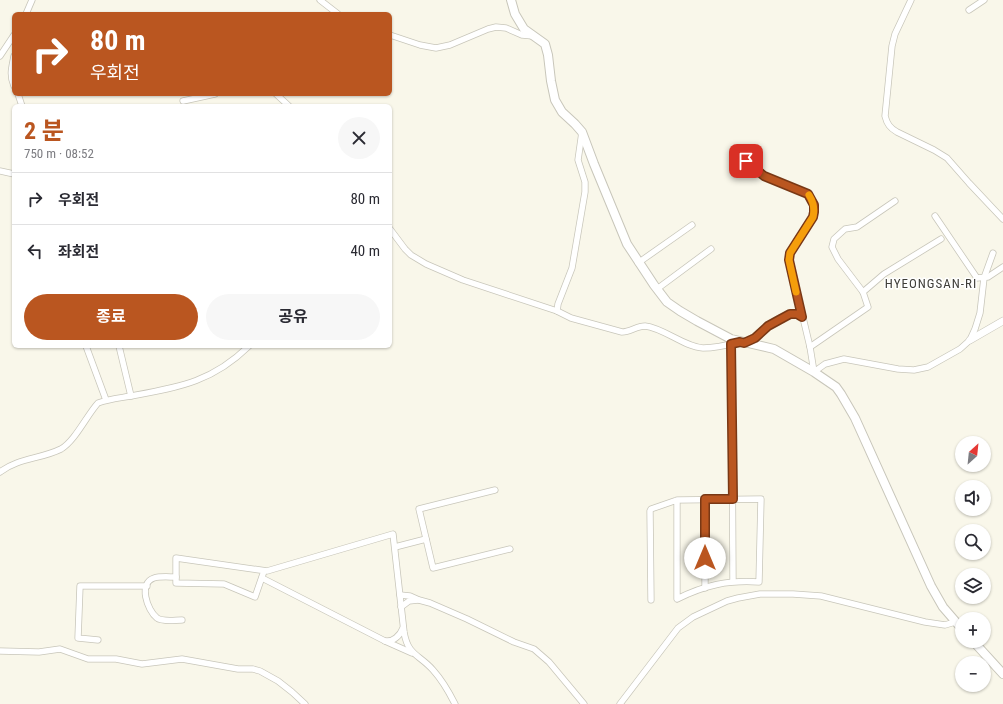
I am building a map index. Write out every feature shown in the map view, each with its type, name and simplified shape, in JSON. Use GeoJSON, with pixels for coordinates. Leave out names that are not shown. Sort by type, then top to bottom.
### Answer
{"type":"FeatureCollection","features":[{"type":"Feature","properties":{"kind":"main road"},"geometry":{"type":"LineString","coordinates":[[511,0],[515,14],[521,25],[527,32],[542,41],[546,48],[551,81],[559,108],[582,132],[622,232],[638,263],[667,302],[680,311],[726,338],[769,347],[814,372],[836,387],[849,406],[931,586],[955,622]]}},
{"type":"Feature","properties":{"kind":"main road"},"geometry":{"type":"LineString","coordinates":[[979,648],[1003,674]]}},
{"type":"Feature","properties":{"kind":"street"},"geometry":{"type":"LineString","coordinates":[[27,12],[32,0]]}},
{"type":"Feature","properties":{"kind":"street"},"geometry":{"type":"LineString","coordinates":[[320,0],[335,12]]}},
{"type":"Feature","properties":{"kind":"street"},"geometry":{"type":"LineString","coordinates":[[911,0],[892,46],[885,116],[887,122],[892,129],[897,132],[947,158],[1003,219]]}},
{"type":"Feature","properties":{"kind":"street"},"geometry":{"type":"LineString","coordinates":[[969,10],[984,0]]}},
{"type":"Feature","properties":{"kind":"street"},"geometry":{"type":"LineString","coordinates":[[392,36],[420,45],[436,48],[450,45],[496,27],[506,28],[522,35],[533,36]]}},
{"type":"Feature","properties":{"kind":"street"},"geometry":{"type":"LineString","coordinates":[[0,56],[12,38]]}},
{"type":"Feature","properties":{"kind":"street"},"geometry":{"type":"LineString","coordinates":[[12,66],[10,75],[12,82]]}},
{"type":"Feature","properties":{"kind":"street"},"geometry":{"type":"LineString","coordinates":[[183,100],[204,96]]}},
{"type":"Feature","properties":{"kind":"street"},"geometry":{"type":"LineString","coordinates":[[278,96],[286,104]]}},
{"type":"Feature","properties":{"kind":"street"},"geometry":{"type":"LineString","coordinates":[[557,311],[558,304],[572,268],[585,192],[585,182],[578,160],[582,132]]}},
{"type":"Feature","properties":{"kind":"street"},"geometry":{"type":"LineString","coordinates":[[746,161],[764,176],[808,194],[814,205],[813,217],[790,253],[789,260],[810,347],[814,372],[825,364],[844,359],[898,369],[914,370],[928,367],[960,349],[970,340],[1003,321]]}},
{"type":"Feature","properties":{"kind":"street"},"geometry":{"type":"LineString","coordinates":[[0,171],[12,174]]}},
{"type":"Feature","properties":{"kind":"street"},"geometry":{"type":"LineString","coordinates":[[810,347],[868,307],[862,292],[838,259],[832,247],[834,239],[845,229],[857,227],[895,202]]}},
{"type":"Feature","properties":{"kind":"street"},"geometry":{"type":"LineString","coordinates":[[935,216],[977,278],[988,277],[1003,267]]}},
{"type":"Feature","properties":{"kind":"street"},"geometry":{"type":"LineString","coordinates":[[638,263],[692,224]]}},
{"type":"Feature","properties":{"kind":"street"},"geometry":{"type":"LineString","coordinates":[[393,237],[412,256],[440,271],[487,288],[557,311],[571,318],[622,332],[626,332],[641,326],[650,328],[703,348],[742,342],[755,338],[768,326],[790,314],[797,314],[802,317]]}},
{"type":"Feature","properties":{"kind":"street"},"geometry":{"type":"LineString","coordinates":[[862,292],[884,274],[941,239]]}},
{"type":"Feature","properties":{"kind":"street"},"geometry":{"type":"LineString","coordinates":[[657,288],[711,249]]}},
{"type":"Feature","properties":{"kind":"street"},"geometry":{"type":"LineString","coordinates":[[970,340],[980,313],[984,278],[993,253]]}},
{"type":"Feature","properties":{"kind":"street"},"geometry":{"type":"LineString","coordinates":[[731,344],[733,581]]}},
{"type":"Feature","properties":{"kind":"street"},"geometry":{"type":"LineString","coordinates":[[87,348],[106,400]]}},
{"type":"Feature","properties":{"kind":"street"},"geometry":{"type":"LineString","coordinates":[[119,348],[131,396]]}},
{"type":"Feature","properties":{"kind":"street"},"geometry":{"type":"LineString","coordinates":[[0,472],[18,462],[56,451],[66,446],[94,406],[98,403],[106,400],[184,386],[208,376],[231,361],[247,348]]}},
{"type":"Feature","properties":{"kind":"street"},"geometry":{"type":"LineString","coordinates":[[495,490],[419,509],[433,568],[510,549]]}},
{"type":"Feature","properties":{"kind":"street"},"geometry":{"type":"LineString","coordinates":[[705,499],[705,588]]}},
{"type":"Feature","properties":{"kind":"street"},"geometry":{"type":"LineString","coordinates":[[651,600],[650,511],[651,509],[677,500],[761,499],[759,582],[733,581],[720,583],[677,599],[677,500]]}},
{"type":"Feature","properties":{"kind":"street"},"geometry":{"type":"LineString","coordinates":[[264,571],[254,597],[224,584],[176,583],[176,558],[270,571],[394,534],[403,628],[407,646],[438,676],[451,695],[455,704]]}},
{"type":"Feature","properties":{"kind":"street"},"geometry":{"type":"LineString","coordinates":[[395,546],[426,539]]}},
{"type":"Feature","properties":{"kind":"street"},"geometry":{"type":"LineString","coordinates":[[176,577],[154,578],[150,580],[145,590],[146,598],[150,609],[157,618],[182,620]]}},
{"type":"Feature","properties":{"kind":"street"},"geometry":{"type":"LineString","coordinates":[[262,578],[385,641],[414,654]]}},
{"type":"Feature","properties":{"kind":"street"},"geometry":{"type":"LineString","coordinates":[[98,640],[78,638],[80,586],[147,586]]}},
{"type":"Feature","properties":{"kind":"street"},"geometry":{"type":"LineString","coordinates":[[620,704],[678,628],[693,617],[727,601],[738,598],[760,594],[821,596],[925,622],[946,625],[955,622]]}},
{"type":"Feature","properties":{"kind":"street"},"geometry":{"type":"LineString","coordinates":[[400,595],[410,596],[438,606],[514,642],[534,649],[550,662],[584,704]]}},
{"type":"Feature","properties":{"kind":"street"},"geometry":{"type":"LineString","coordinates":[[401,607],[409,601],[419,600]]}},
{"type":"Feature","properties":{"kind":"street"},"geometry":{"type":"LineString","coordinates":[[385,641],[392,640],[400,634],[403,628]]}},
{"type":"Feature","properties":{"kind":"street"},"geometry":{"type":"LineString","coordinates":[[0,651],[39,652],[60,649],[88,660],[116,659],[142,664],[182,659],[238,669],[260,671],[278,681],[305,704]]}},
{"type":"Feature","properties":{"kind":"slow traffic"},"geometry":{"type":"LineString","coordinates":[[796,292],[789,260],[790,253],[813,217],[814,205],[809,195]]}},
{"type":"Feature","properties":{"kind":"district","name":"HYEONGSAN-RI"},"geometry":{"type":"Point","coordinates":[931,283]}},
{"type":"Feature","properties":{"kind":"route"},"geometry":{"type":"LineString","coordinates":[[705,558],[705,499],[733,499],[731,344],[740,342],[744,343],[755,338],[768,326],[790,314],[797,314],[802,317],[789,260],[790,253],[813,217],[814,212],[814,205],[808,194],[764,176],[746,161]]}}]}
